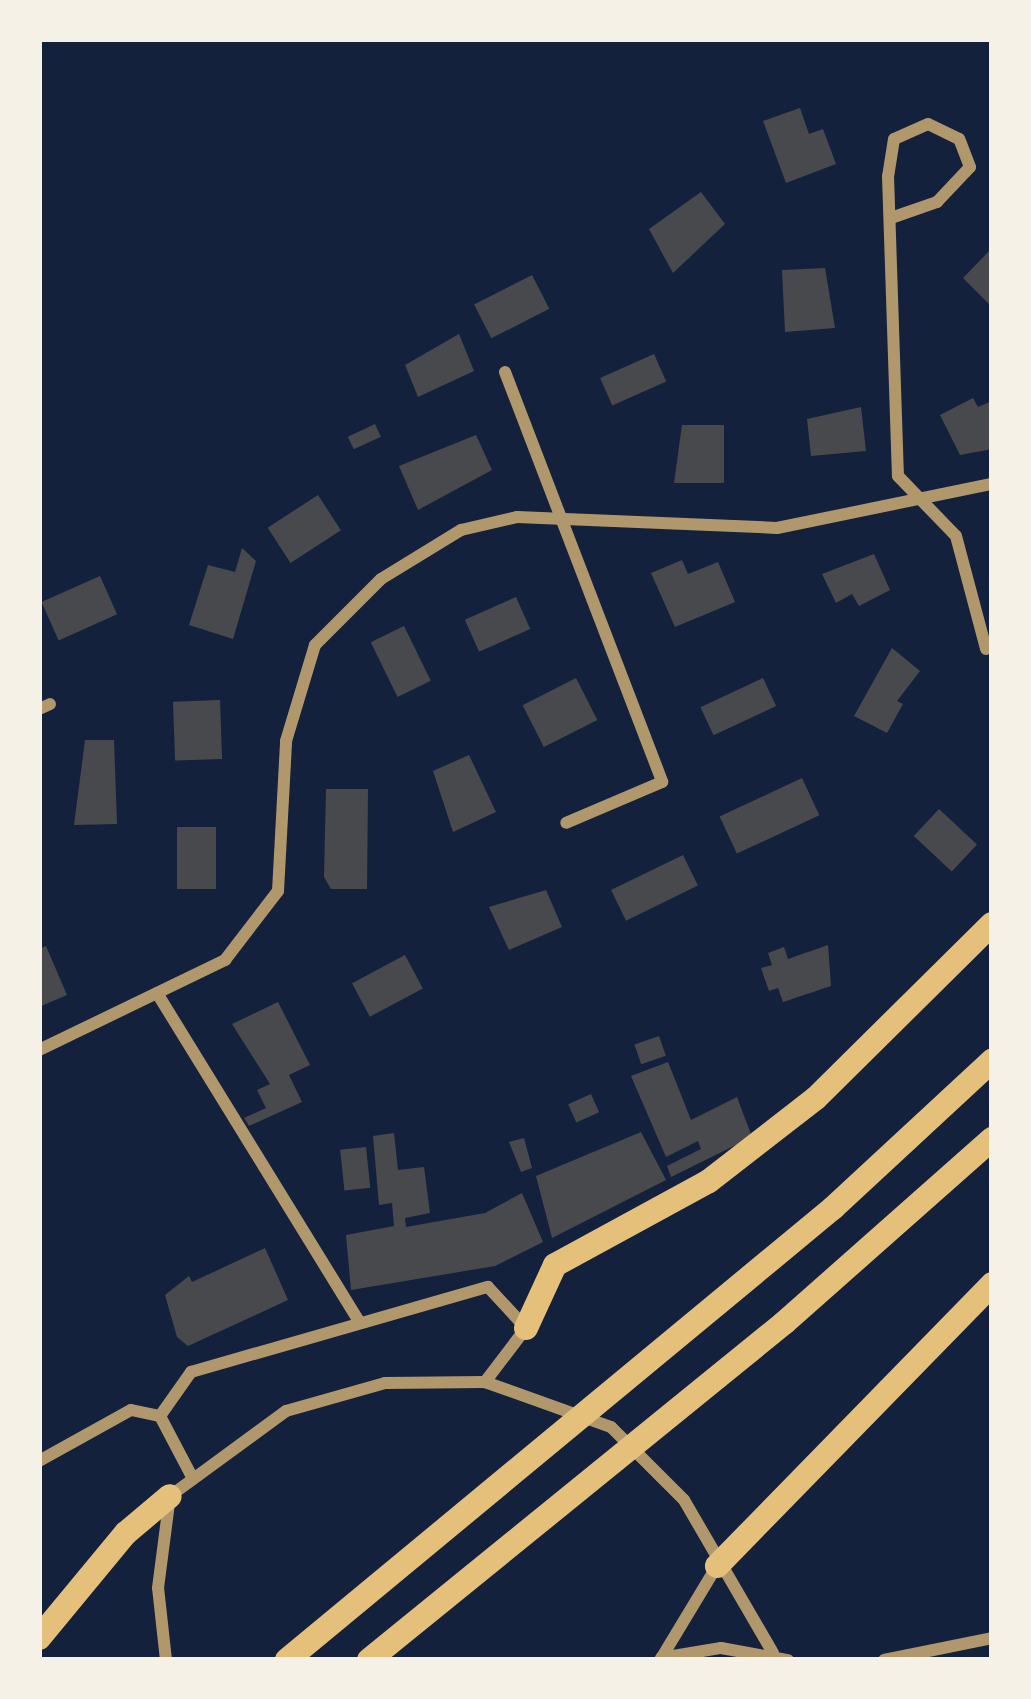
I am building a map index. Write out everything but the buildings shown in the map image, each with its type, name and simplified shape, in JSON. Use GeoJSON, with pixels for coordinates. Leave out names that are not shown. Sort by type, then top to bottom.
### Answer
{"type":"FeatureCollection","features":[{"type":"Feature","properties":{"kind":"main road"},"geometry":{"type":"LineString","coordinates":[[526,1328],[555,1265],[709,1181],[815,1098],[992,924]]}},
{"type":"Feature","properties":{"kind":"main road"},"geometry":{"type":"LineString","coordinates":[[287,1660],[833,1208],[992,1061]]}},
{"type":"Feature","properties":{"kind":"main road"},"geometry":{"type":"LineString","coordinates":[[369,1660],[784,1323],[992,1139]]}},
{"type":"Feature","properties":{"kind":"main road"},"geometry":{"type":"LineString","coordinates":[[717,1566],[992,1283]]}},
{"type":"Feature","properties":{"kind":"main road"},"geometry":{"type":"LineString","coordinates":[[39,1638],[125,1533],[170,1496]]}},
{"type":"Feature","properties":{"kind":"street"},"geometry":{"type":"LineString","coordinates":[[891,218],[937,202],[970,167],[959,139],[928,124],[894,139],[891,218],[898,476],[956,536],[986,649]]}},
{"type":"Feature","properties":{"kind":"street"},"geometry":{"type":"LineString","coordinates":[[505,372],[662,782],[566,823]]}},
{"type":"Feature","properties":{"kind":"street"},"geometry":{"type":"LineString","coordinates":[[39,1050],[225,960],[278,891],[286,741],[316,646],[381,579],[461,530],[518,517],[777,528],[926,502],[992,484]]}},
{"type":"Feature","properties":{"kind":"street"},"geometry":{"type":"LineString","coordinates":[[157,993],[360,1323]]}},
{"type":"Feature","properties":{"kind":"street"},"geometry":{"type":"LineString","coordinates":[[160,1416],[190,1372],[488,1287],[526,1328],[485,1382]]}},
{"type":"Feature","properties":{"kind":"street"},"geometry":{"type":"LineString","coordinates":[[166,1660],[158,1588],[170,1496],[191,1475],[286,1411],[385,1383],[485,1382],[610,1427],[663,1472],[773,1652]]}},
{"type":"Feature","properties":{"kind":"street"},"geometry":{"type":"LineString","coordinates":[[39,1461],[131,1410],[160,1416]]}},
{"type":"Feature","properties":{"kind":"street"},"geometry":{"type":"LineString","coordinates":[[160,1416],[191,1475]]}},
{"type":"Feature","properties":{"kind":"street"},"geometry":{"type":"LineString","coordinates":[[661,1659],[717,1566]]}},
{"type":"Feature","properties":{"kind":"street"},"geometry":{"type":"LineString","coordinates":[[884,1660],[992,1638]]}},
{"type":"Feature","properties":{"kind":"street"},"geometry":{"type":"LineString","coordinates":[[661,1659],[693,1648],[773,1652],[788,1660]]}}]}
